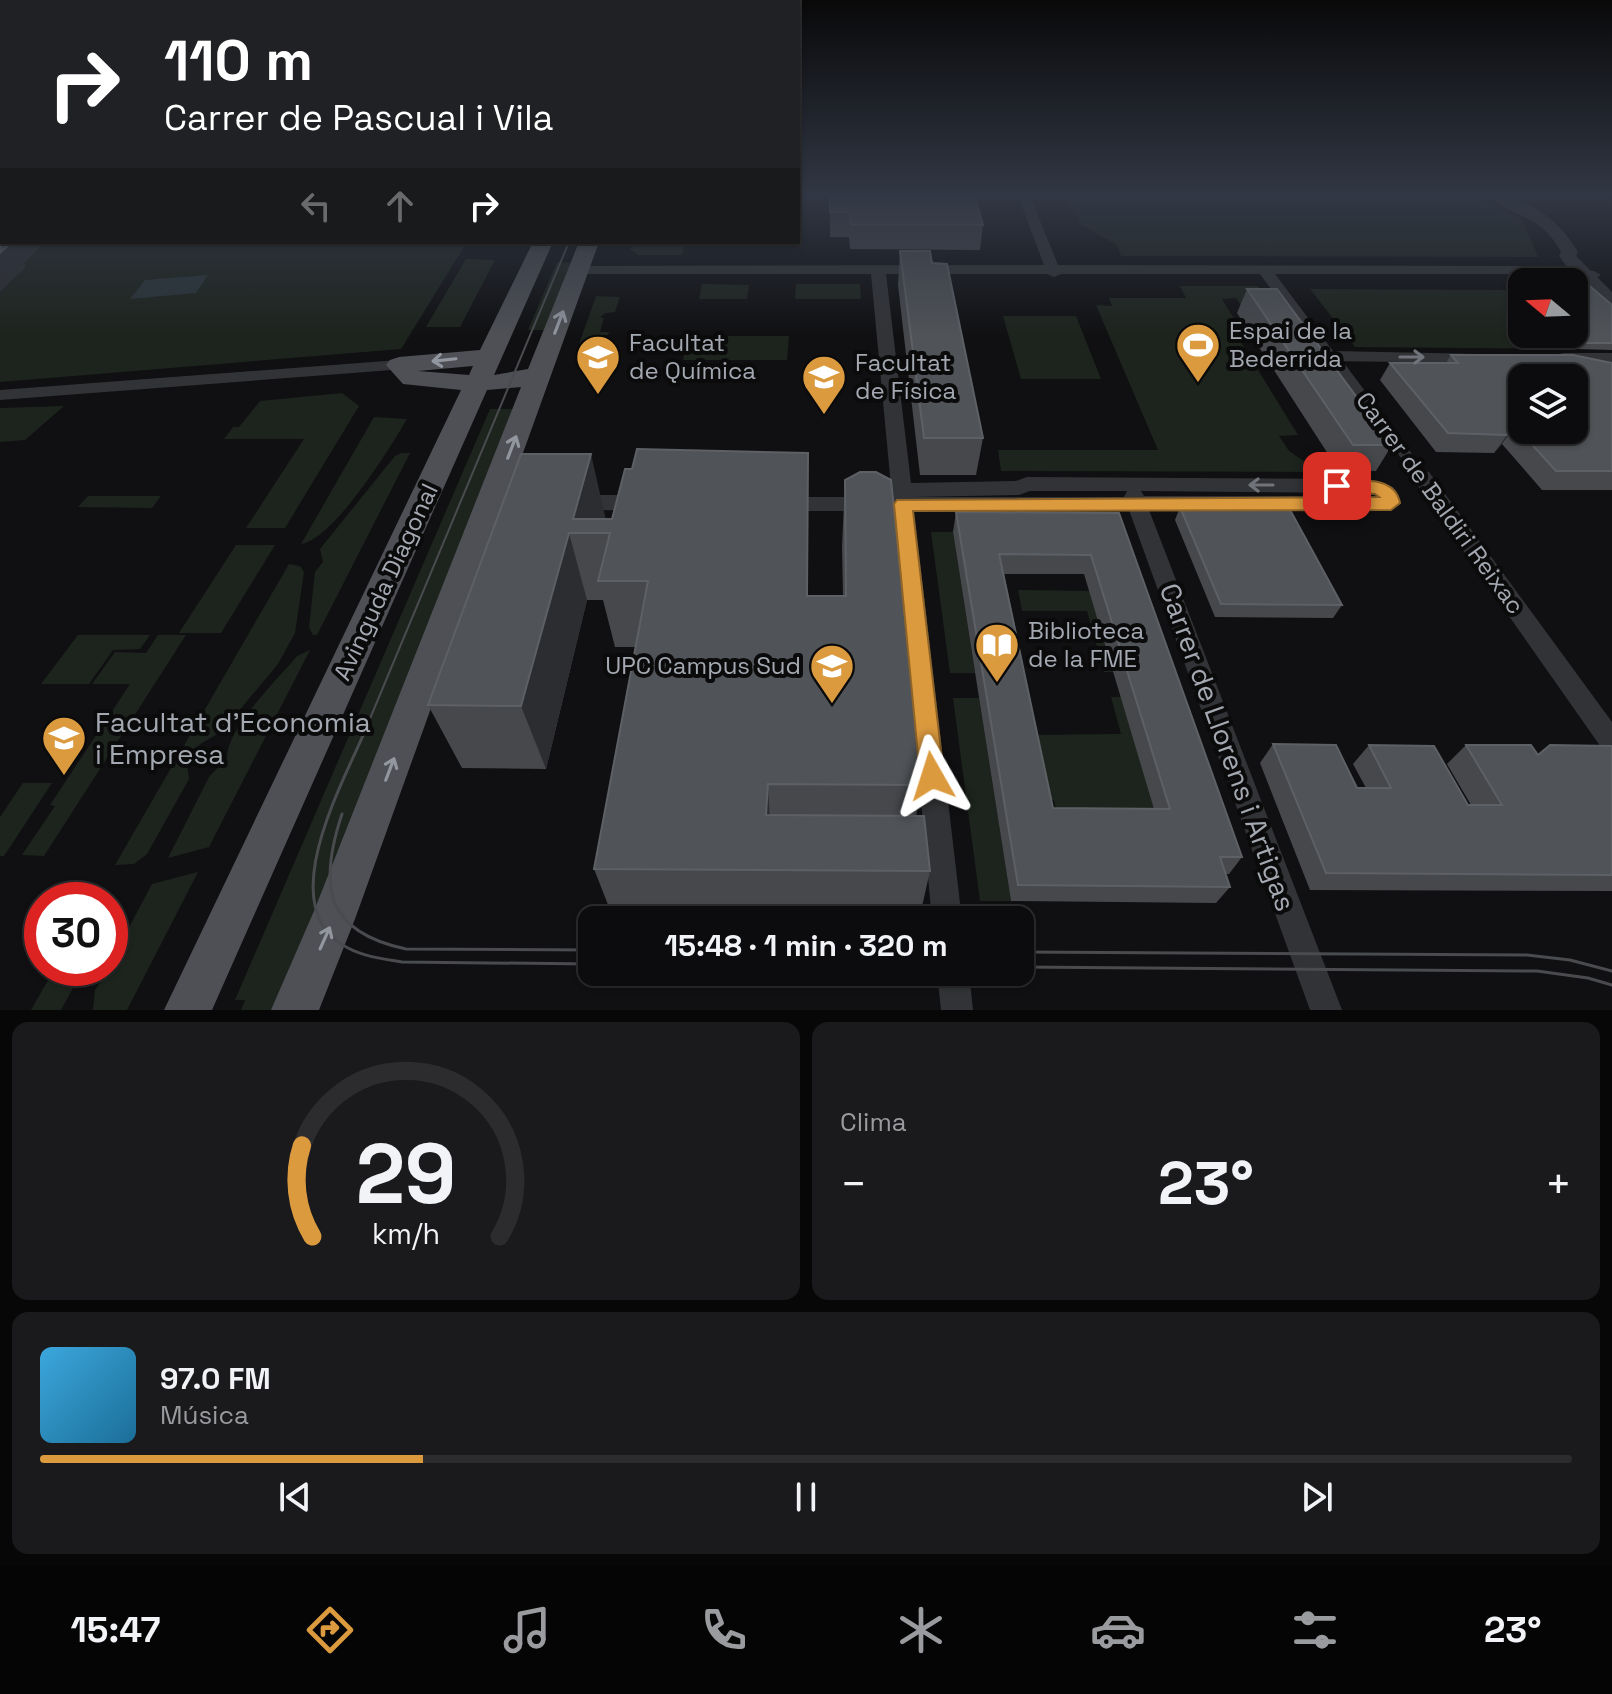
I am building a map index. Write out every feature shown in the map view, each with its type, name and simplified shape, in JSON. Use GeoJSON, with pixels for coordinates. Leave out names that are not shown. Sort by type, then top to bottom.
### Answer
{"type":"FeatureCollection","features":[{"type":"Feature","properties":{"kind":"main road","name":"Avinguda Diagonal"},"geometry":{"type":"LineString","coordinates":[[188,1010],[542,244]]}},
{"type":"Feature","properties":{"kind":"main road"},"geometry":{"type":"LineString","coordinates":[[295,1010],[503,501],[540,374],[588,270],[589,244]]}},
{"type":"Feature","properties":{"kind":"main road"},"geometry":{"type":"LineString","coordinates":[[399,365],[412,379],[484,369],[518,382],[540,374]]}},
{"type":"Feature","properties":{"kind":"street"},"geometry":{"type":"LineString","coordinates":[[1042,243],[1053,271]]}},
{"type":"Feature","properties":{"kind":"street"},"geometry":{"type":"LineString","coordinates":[[1565,243],[1570,252],[1581,258],[1585,268]]}},
{"type":"Feature","properties":{"kind":"street"},"geometry":{"type":"LineString","coordinates":[[588,270],[1508,272]]}},
{"type":"Feature","properties":{"kind":"street"},"geometry":{"type":"LineString","coordinates":[[878,270],[946,906]]}},
{"type":"Feature","properties":{"kind":"street","name":"Carrer de Baldiri Reixac"},"geometry":{"type":"LineString","coordinates":[[1266,271],[1327,354],[1334,357],[1612,742]]}},
{"type":"Feature","properties":{"kind":"street"},"geometry":{"type":"LineString","coordinates":[[1588,274],[1612,290]]}},
{"type":"Feature","properties":{"kind":"street"},"geometry":{"type":"LineString","coordinates":[[1588,274],[1612,301]]}},
{"type":"Feature","properties":{"kind":"street"},"geometry":{"type":"LineString","coordinates":[[1334,357],[1487,358]]}},
{"type":"Feature","properties":{"kind":"street"},"geometry":{"type":"LineString","coordinates":[[1549,358],[1612,358]]}},
{"type":"Feature","properties":{"kind":"street"},"geometry":{"type":"LineString","coordinates":[[0,395],[399,365]]}},
{"type":"Feature","properties":{"kind":"street"},"geometry":{"type":"LineString","coordinates":[[770,504],[902,497],[1134,495],[1375,486],[1391,499],[1391,503],[1386,506],[1134,495]]}},
{"type":"Feature","properties":{"kind":"street","name":"Carrer de Llorens i Artigas"},"geometry":{"type":"LineString","coordinates":[[1134,495],[1326,1010]]}},
{"type":"Feature","properties":{"kind":"street"},"geometry":{"type":"LineString","coordinates":[[562,502],[658,503]]}},
{"type":"Feature","properties":{"kind":"street"},"geometry":{"type":"LineString","coordinates":[[954,986],[957,1010]]}},
{"type":"Feature","properties":{"kind":"shaded area"},"geometry":{"type":"Polygon","coordinates":[[[1114,243],[1532,243],[1538,257],[1121,256],[1114,243]]]}},
{"type":"Feature","properties":{"kind":"shaded area"},"geometry":{"type":"Polygon","coordinates":[[[0,244],[466,244],[401,349],[0,382],[0,244]]]}},
{"type":"Feature","properties":{"kind":"shaded area"},"geometry":{"type":"Polygon","coordinates":[[[633,244],[685,244],[682,255],[639,255],[630,249],[633,244]]]}},
{"type":"Feature","properties":{"kind":"shaded area"},"geometry":{"type":"Polygon","coordinates":[[[466,259],[495,260],[460,327],[426,327],[466,259]]]}},
{"type":"Feature","properties":{"kind":"shaded area"},"geometry":{"type":"Polygon","coordinates":[[[557,262],[574,263],[548,330],[528,330],[557,262]]]}},
{"type":"Feature","properties":{"kind":"shaded area"},"geometry":{"type":"Polygon","coordinates":[[[208,275],[196,293],[130,299],[145,280],[208,275]]]}},
{"type":"Feature","properties":{"kind":"shaded area"},"geometry":{"type":"Polygon","coordinates":[[[702,284],[749,285],[747,299],[699,299],[702,284]]]}},
{"type":"Feature","properties":{"kind":"shaded area"},"geometry":{"type":"Polygon","coordinates":[[[796,284],[860,284],[861,299],[795,299],[796,284]]]}},
{"type":"Feature","properties":{"kind":"shaded area","name":"Espai de la Bederrida"},"geometry":{"type":"Polygon","coordinates":[[[1180,286],[1258,286],[1278,313],[1246,313],[1236,298],[1222,299],[1243,333],[1236,334],[1298,435],[1279,436],[1289,451],[1320,472],[1001,471],[998,450],[1158,450],[1096,305],[1112,306],[1109,298],[1186,298],[1180,286]]]}},
{"type":"Feature","properties":{"kind":"shaded area"},"geometry":{"type":"Polygon","coordinates":[[[1310,289],[1508,290],[1508,348],[1571,349],[1355,347],[1310,289]]]}},
{"type":"Feature","properties":{"kind":"shaded area"},"geometry":{"type":"Polygon","coordinates":[[[596,296],[620,297],[615,312],[600,317],[604,318],[600,332],[609,332],[608,335],[596,335],[593,344],[579,344],[596,296]]]}},
{"type":"Feature","properties":{"kind":"shaded area"},"geometry":{"type":"Polygon","coordinates":[[[1003,316],[1076,316],[1101,379],[1021,379],[1003,316]]]}},
{"type":"Feature","properties":{"kind":"shaded area"},"geometry":{"type":"Polygon","coordinates":[[[688,336],[789,336],[787,360],[683,360],[688,336]]]}},
{"type":"Feature","properties":{"kind":"shaded area"},"geometry":{"type":"Polygon","coordinates":[[[342,393],[359,406],[285,528],[246,528],[304,439],[224,439],[233,427],[239,427],[260,401],[342,393]]]}},
{"type":"Feature","properties":{"kind":"shaded area"},"geometry":{"type":"Polygon","coordinates":[[[64,406],[25,440],[0,442],[0,408],[64,406]]]}},
{"type":"Feature","properties":{"kind":"shaded area"},"geometry":{"type":"Polygon","coordinates":[[[490,409],[516,409],[278,1010],[241,1010],[245,1000],[235,1000],[490,409]]]}},
{"type":"Feature","properties":{"kind":"shaded area"},"geometry":{"type":"Polygon","coordinates":[[[374,417],[407,419],[345,510],[314,538],[301,544],[374,417]]]}},
{"type":"Feature","properties":{"kind":"shaded area"},"geometry":{"type":"Polygon","coordinates":[[[410,453],[317,635],[313,635],[309,627],[315,572],[323,562],[320,549],[395,456],[410,453]]]}},
{"type":"Feature","properties":{"kind":"shaded area"},"geometry":{"type":"Polygon","coordinates":[[[88,496],[161,496],[152,508],[78,507],[88,496]]]}},
{"type":"Feature","properties":{"kind":"shaded area"},"geometry":{"type":"Polygon","coordinates":[[[931,532],[953,532],[975,673],[950,673],[931,532]]]}},
{"type":"Feature","properties":{"kind":"shaded area"},"geometry":{"type":"Polygon","coordinates":[[[236,545],[275,545],[221,633],[179,633],[236,545]]]}},
{"type":"Feature","properties":{"kind":"shaded area"},"geometry":{"type":"Polygon","coordinates":[[[289,564],[300,566],[304,572],[295,633],[278,664],[222,731],[199,745],[191,755],[187,765],[189,779],[147,854],[134,864],[115,865],[289,564]]]}},
{"type":"Feature","properties":{"kind":"shaded area"},"geometry":{"type":"Polygon","coordinates":[[[1018,590],[1094,591],[1117,672],[1104,672],[1087,611],[1022,611],[1018,590]]]}},
{"type":"Feature","properties":{"kind":"shaded area"},"geometry":{"type":"Polygon","coordinates":[[[78,635],[150,635],[140,649],[113,650],[89,684],[41,684],[78,635]]]}},
{"type":"Feature","properties":{"kind":"shaded area"},"geometry":{"type":"Polygon","coordinates":[[[158,635],[186,635],[44,856],[22,855],[55,806],[50,805],[130,684],[92,684],[115,652],[146,653],[158,635]]]}},
{"type":"Feature","properties":{"kind":"shaded area"},"geometry":{"type":"Polygon","coordinates":[[[310,650],[209,847],[168,858],[209,777],[227,758],[229,746],[244,719],[297,656],[310,650]]]}},
{"type":"Feature","properties":{"kind":"shaded area"},"geometry":{"type":"Polygon","coordinates":[[[1111,697],[1124,697],[1165,826],[1059,825],[1054,800],[1039,800],[1026,735],[1121,734],[1111,697]]]}},
{"type":"Feature","properties":{"kind":"shaded area"},"geometry":{"type":"Polygon","coordinates":[[[953,698],[979,698],[1011,901],[980,901],[953,698]]]}},
{"type":"Feature","properties":{"kind":"shaded area"},"geometry":{"type":"Polygon","coordinates":[[[23,783],[52,783],[4,856],[0,856],[0,817],[23,783]]]}},
{"type":"Feature","properties":{"kind":"shaded area"},"geometry":{"type":"Polygon","coordinates":[[[198,872],[127,1010],[93,1010],[98,986],[128,986],[128,929],[152,884],[198,872]]]}},
{"type":"Feature","properties":{"kind":"shaded area"},"geometry":{"type":"Polygon","coordinates":[[[45,986],[74,986],[61,1010],[31,1010],[45,986]]]}},
{"type":"Feature","properties":{"kind":"building"},"geometry":{"type":"Polygon","coordinates":[[[0,244],[10,244],[0,253],[0,244]]]}},
{"type":"Feature","properties":{"kind":"building"},"geometry":{"type":"Polygon","coordinates":[[[900,251],[930,251],[932,263],[947,264],[983,438],[924,438],[900,251]]]}},
{"type":"Feature","properties":{"kind":"building"},"geometry":{"type":"Polygon","coordinates":[[[1588,285],[1612,305],[1612,343],[1588,343],[1588,285]]]}},
{"type":"Feature","properties":{"kind":"building"},"geometry":{"type":"Polygon","coordinates":[[[1247,289],[1277,289],[1392,445],[1353,445],[1247,289]]]}},
{"type":"Feature","properties":{"kind":"building"},"geometry":{"type":"Polygon","coordinates":[[[1451,355],[1573,355],[1612,363],[1612,471],[1556,471],[1531,444],[1588,444],[1588,364],[1508,364],[1507,435],[1448,433],[1390,363],[1458,363],[1451,355]]]}},
{"type":"Feature","properties":{"kind":"building"},"geometry":{"type":"Polygon","coordinates":[[[637,449],[808,453],[807,596],[846,596],[845,480],[860,472],[876,472],[891,480],[922,785],[768,784],[766,815],[924,816],[930,871],[594,869],[648,581],[598,581],[610,533],[569,533],[521,706],[428,705],[521,454],[591,454],[573,519],[612,519],[625,469],[632,469],[637,449]]]}},
{"type":"Feature","properties":{"kind":"building"},"geometry":{"type":"Polygon","coordinates":[[[1180,507],[1289,508],[1342,605],[1221,604],[1180,507]]]}},
{"type":"Feature","properties":{"kind":"building"},"geometry":{"type":"Polygon","coordinates":[[[956,512],[1119,513],[1242,857],[1220,857],[1230,887],[1018,885],[956,512]],[[999,554],[1053,808],[1170,809],[1091,555],[999,554]]]}},
{"type":"Feature","properties":{"kind":"building"},"geometry":{"type":"Polygon","coordinates":[[[1273,744],[1336,745],[1357,788],[1391,788],[1369,745],[1434,746],[1468,805],[1502,805],[1466,745],[1531,745],[1538,755],[1550,745],[1612,746],[1612,875],[1326,873],[1273,744]]]}},
{"type":"Feature","properties":{"kind":"tram line"},"geometry":{"type":"LineString","coordinates":[[364,733],[568,244]]}},
{"type":"Feature","properties":{"kind":"tram line"},"geometry":{"type":"LineString","coordinates":[[365,731],[329,813],[319,846],[313,877],[315,906],[326,930],[354,951],[402,962],[578,964]]}},
{"type":"Feature","properties":{"kind":"tram line"},"geometry":{"type":"LineString","coordinates":[[342,814],[330,863],[330,884],[344,918],[358,931],[406,949],[578,950]]}},
{"type":"Feature","properties":{"kind":"tram line"},"geometry":{"type":"LineString","coordinates":[[1034,952],[1527,955],[1570,960],[1612,971]]}},
{"type":"Feature","properties":{"kind":"tram line"},"geometry":{"type":"LineString","coordinates":[[1034,967],[1537,971],[1588,978],[1612,985]]}},
{"type":"Feature","properties":{"kind":"place","name":"Espai de la Bederrida"},"geometry":{"type":"Point","coordinates":[1198,384]}},
{"type":"Feature","properties":{"kind":"place","name":"Facultat de Química"},"geometry":{"type":"Point","coordinates":[598,396]}},
{"type":"Feature","properties":{"kind":"place","name":"Facultat de Física"},"geometry":{"type":"Point","coordinates":[824,416]}},
{"type":"Feature","properties":{"kind":"place","name":"Biblioteca de la FME"},"geometry":{"type":"Point","coordinates":[997,684]}},
{"type":"Feature","properties":{"kind":"place","name":"UPC Campus Sud"},"geometry":{"type":"Point","coordinates":[832,705]}},
{"type":"Feature","properties":{"kind":"place","name":"Facultat d'Economia i Empresa"},"geometry":{"type":"Point","coordinates":[64,777]}},
{"type":"Feature","properties":{"kind":"route"},"geometry":{"type":"LineString","coordinates":[[932,776],[903,504],[1386,506],[1391,503],[1386,492],[1375,486],[1337,486]]}}]}
